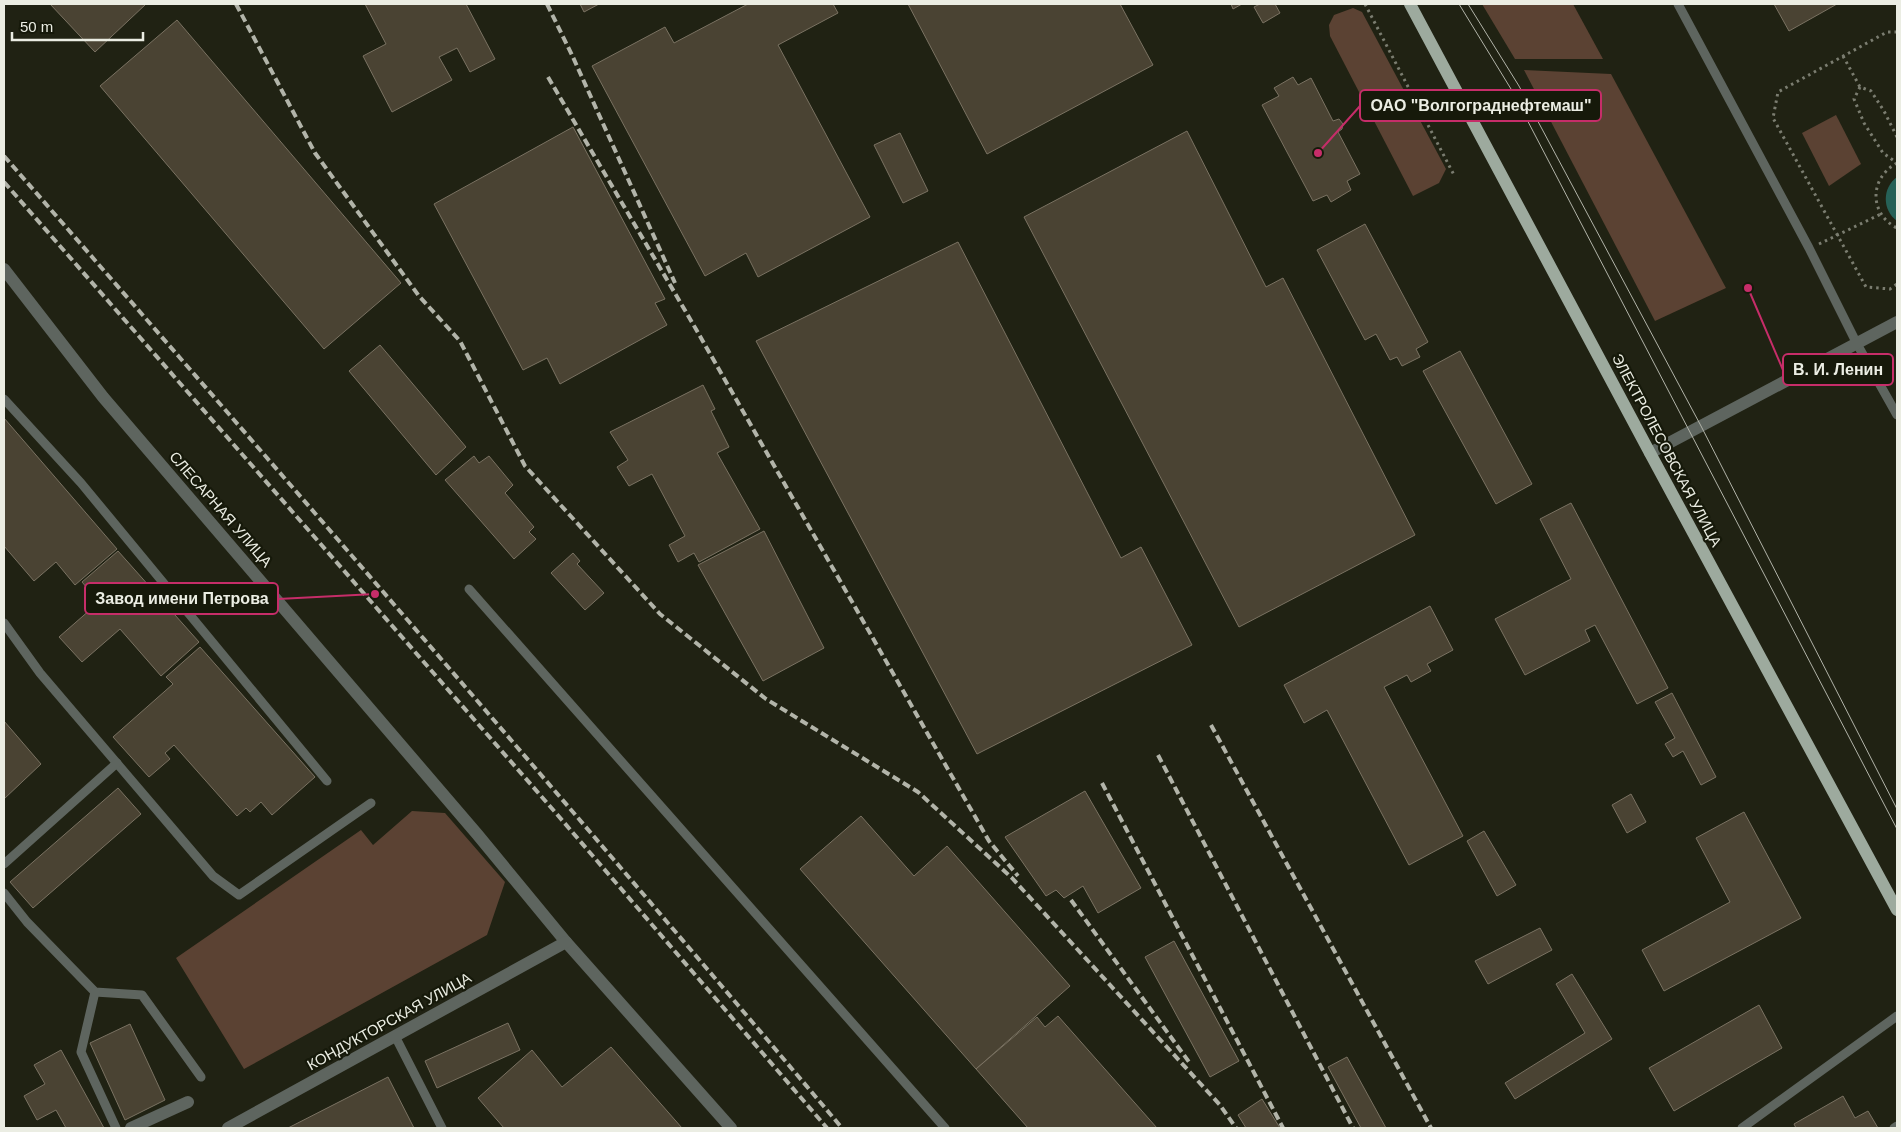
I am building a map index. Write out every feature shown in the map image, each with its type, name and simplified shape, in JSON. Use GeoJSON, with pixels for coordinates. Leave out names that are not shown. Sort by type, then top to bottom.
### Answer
{"type":"FeatureCollection","features":[{"type":"Feature","properties":{"kind":"main road","name":"ЭЛЕКТРОЛЕСОВСКАЯ УЛИЦА"},"geometry":{"type":"LineString","coordinates":[[1410,4],[1897,910]]}},
{"type":"Feature","properties":{"kind":"street","name":"СЛЕСАРНАЯ УЛИЦА"},"geometry":{"type":"LineString","coordinates":[[4,269],[103,397],[477,834],[566,942],[731,1128]]}},
{"type":"Feature","properties":{"kind":"street"},"geometry":{"type":"LineString","coordinates":[[1650,453],[1897,322]]}},
{"type":"Feature","properties":{"kind":"street","name":"КОНДУКТОРСКАЯ УЛИЦА"},"geometry":{"type":"LineString","coordinates":[[228,1128],[566,942]]}},
{"type":"Feature","properties":{"kind":"street"},"geometry":{"type":"LineString","coordinates":[[131,1128],[188,1102]]}},
{"type":"Feature","properties":{"kind":"lane"},"geometry":{"type":"LineString","coordinates":[[1678,4],[1809,248],[1857,344],[1897,415]]}},
{"type":"Feature","properties":{"kind":"lane"},"geometry":{"type":"LineString","coordinates":[[4,399],[81,483],[327,781]]}},
{"type":"Feature","properties":{"kind":"lane"},"geometry":{"type":"LineString","coordinates":[[469,589],[945,1128]]}},
{"type":"Feature","properties":{"kind":"lane"},"geometry":{"type":"LineString","coordinates":[[4,624],[40,673],[213,876],[239,895],[372,803]]}},
{"type":"Feature","properties":{"kind":"lane"},"geometry":{"type":"LineString","coordinates":[[4,864],[117,763]]}},
{"type":"Feature","properties":{"kind":"lane"},"geometry":{"type":"LineString","coordinates":[[4,893],[27,922],[95,992],[142,995],[201,1077]]}},
{"type":"Feature","properties":{"kind":"lane"},"geometry":{"type":"LineString","coordinates":[[95,992],[81,1052],[116,1128]]}},
{"type":"Feature","properties":{"kind":"lane"},"geometry":{"type":"LineString","coordinates":[[1742,1128],[1897,1016]]}},
{"type":"Feature","properties":{"kind":"lane"},"geometry":{"type":"LineString","coordinates":[[395,1036],[442,1128]]}},
{"type":"Feature","properties":{"kind":"path"},"geometry":{"type":"LineString","coordinates":[[1364,4],[1454,176]]}},
{"type":"Feature","properties":{"kind":"path"},"geometry":{"type":"LineString","coordinates":[[1897,32],[1887,32],[1778,92],[1773,118],[1866,287],[1890,288],[1897,284]]}},
{"type":"Feature","properties":{"kind":"path"},"geometry":{"type":"LineString","coordinates":[[1843,56],[1860,87],[1871,91],[1884,110],[1897,137]]}},
{"type":"Feature","properties":{"kind":"path"},"geometry":{"type":"LineString","coordinates":[[1860,87],[1854,99],[1864,123],[1883,153],[1897,163],[1889,167],[1878,181],[1877,202],[1881,214],[1888,223],[1897,228]]}},
{"type":"Feature","properties":{"kind":"path"},"geometry":{"type":"LineString","coordinates":[[1809,248],[1881,214]]}},
{"type":"Feature","properties":{"kind":"shaded area"},"geometry":{"type":"Polygon","coordinates":[[[1482,4],[1573,4],[1603,59],[1515,59],[1482,4]]]}},
{"type":"Feature","properties":{"kind":"shaded area"},"geometry":{"type":"Polygon","coordinates":[[[1353,8],[1362,12],[1446,169],[1439,183],[1413,196],[1330,36],[1329,25],[1334,15],[1353,8]]]}},
{"type":"Feature","properties":{"kind":"shaded area"},"geometry":{"type":"Polygon","coordinates":[[[1524,70],[1611,74],[1726,288],[1655,321],[1524,70]]]}},
{"type":"Feature","properties":{"kind":"shaded area"},"geometry":{"type":"Polygon","coordinates":[[[1836,115],[1861,164],[1829,186],[1802,133],[1836,115]]]}},
{"type":"Feature","properties":{"kind":"shaded area"},"geometry":{"type":"Polygon","coordinates":[[[412,811],[445,813],[505,882],[487,935],[244,1069],[176,958],[361,830],[373,845],[412,811]]]}},
{"type":"Feature","properties":{"kind":"water"},"geometry":{"type":"Polygon","coordinates":[[[1897,177],[1897,221],[1886,205],[1886,193],[1897,177]]]}},
{"type":"Feature","properties":{"kind":"building"},"geometry":{"type":"Polygon","coordinates":[[[50,4],[146,4],[95,52],[50,4]]]}},
{"type":"Feature","properties":{"kind":"building"},"geometry":{"type":"Polygon","coordinates":[[[365,4],[466,4],[495,59],[470,72],[457,48],[439,57],[452,80],[392,112],[363,56],[386,44],[365,4]]]}},
{"type":"Feature","properties":{"kind":"building"},"geometry":{"type":"Polygon","coordinates":[[[580,4],[599,4],[584,12],[580,4]]]}},
{"type":"Feature","properties":{"kind":"building"},"geometry":{"type":"Polygon","coordinates":[[[748,4],[833,4],[838,13],[778,45],[870,217],[758,277],[746,253],[705,276],[592,66],[665,27],[674,43],[748,4]]]}},
{"type":"Feature","properties":{"kind":"building"},"geometry":{"type":"Polygon","coordinates":[[[908,4],[1120,4],[1153,65],[987,154],[908,4]]]}},
{"type":"Feature","properties":{"kind":"building"},"geometry":{"type":"Polygon","coordinates":[[[1231,4],[1242,4],[1233,9],[1231,4]]]}},
{"type":"Feature","properties":{"kind":"building"},"geometry":{"type":"Polygon","coordinates":[[[1260,4],[1275,4],[1280,13],[1263,23],[1254,7],[1260,4]]]}},
{"type":"Feature","properties":{"kind":"building"},"geometry":{"type":"Polygon","coordinates":[[[1774,4],[1837,4],[1789,31],[1774,4]]]}},
{"type":"Feature","properties":{"kind":"building"},"geometry":{"type":"Polygon","coordinates":[[[177,20],[401,283],[324,349],[100,86],[177,20]]]}},
{"type":"Feature","properties":{"kind":"building"},"geometry":{"type":"Polygon","coordinates":[[[1293,77],[1298,85],[1311,78],[1333,121],[1339,119],[1343,124],[1342,129],[1338,132],[1360,174],[1347,181],[1351,190],[1331,202],[1327,195],[1313,201],[1262,105],[1279,96],[1274,88],[1293,77]]]}},
{"type":"Feature","properties":{"kind":"building"},"geometry":{"type":"Polygon","coordinates":[[[573,127],[665,299],[655,303],[667,325],[560,384],[547,358],[523,370],[434,204],[573,127]]]}},
{"type":"Feature","properties":{"kind":"building"},"geometry":{"type":"Polygon","coordinates":[[[1187,131],[1266,287],[1283,278],[1415,535],[1239,627],[1024,217],[1187,131]]]}},
{"type":"Feature","properties":{"kind":"building"},"geometry":{"type":"Polygon","coordinates":[[[900,133],[928,191],[903,203],[874,145],[900,133]]]}},
{"type":"Feature","properties":{"kind":"building"},"geometry":{"type":"Polygon","coordinates":[[[1365,224],[1428,342],[1416,349],[1420,357],[1402,366],[1397,357],[1390,360],[1376,334],[1365,340],[1317,250],[1365,224]]]}},
{"type":"Feature","properties":{"kind":"building"},"geometry":{"type":"Polygon","coordinates":[[[958,242],[1121,558],[1141,547],[1192,645],[977,754],[756,341],[958,242]]]}},
{"type":"Feature","properties":{"kind":"building"},"geometry":{"type":"Polygon","coordinates":[[[380,345],[466,447],[436,475],[349,371],[380,345]]]}},
{"type":"Feature","properties":{"kind":"building"},"geometry":{"type":"Polygon","coordinates":[[[1460,351],[1532,484],[1496,504],[1423,371],[1460,351]]]}},
{"type":"Feature","properties":{"kind":"building"},"geometry":{"type":"Polygon","coordinates":[[[703,385],[715,409],[711,411],[729,447],[717,453],[760,529],[699,562],[694,553],[678,562],[669,545],[685,536],[652,474],[629,486],[617,467],[628,460],[610,432],[703,385]]]}},
{"type":"Feature","properties":{"kind":"building"},"geometry":{"type":"Polygon","coordinates":[[[4,418],[117,549],[75,585],[56,562],[34,581],[4,546],[4,418]]]}},
{"type":"Feature","properties":{"kind":"building"},"geometry":{"type":"Polygon","coordinates":[[[474,456],[479,463],[489,456],[513,485],[505,493],[534,527],[529,532],[536,539],[514,559],[445,480],[474,456]]]}},
{"type":"Feature","properties":{"kind":"building"},"geometry":{"type":"Polygon","coordinates":[[[1571,503],[1668,688],[1637,704],[1595,625],[1585,630],[1590,641],[1525,675],[1495,619],[1571,579],[1540,519],[1571,503]]]}},
{"type":"Feature","properties":{"kind":"building"},"geometry":{"type":"Polygon","coordinates":[[[764,531],[824,648],[763,681],[698,565],[764,531]]]}},
{"type":"Feature","properties":{"kind":"building"},"geometry":{"type":"Polygon","coordinates":[[[118,551],[199,642],[161,676],[120,629],[82,662],[59,637],[99,602],[82,582],[118,551]]]}},
{"type":"Feature","properties":{"kind":"building"},"geometry":{"type":"Polygon","coordinates":[[[573,553],[580,561],[577,564],[604,593],[585,610],[551,573],[573,553]]]}},
{"type":"Feature","properties":{"kind":"building"},"geometry":{"type":"Polygon","coordinates":[[[1430,606],[1453,650],[1427,664],[1431,671],[1411,682],[1407,675],[1384,687],[1463,836],[1409,865],[1327,710],[1304,723],[1284,685],[1430,606]]]}},
{"type":"Feature","properties":{"kind":"building"},"geometry":{"type":"Polygon","coordinates":[[[200,647],[315,777],[272,815],[261,802],[250,812],[246,808],[237,816],[174,745],[165,753],[170,759],[149,777],[113,737],[173,684],[166,677],[200,647]]]}},
{"type":"Feature","properties":{"kind":"building"},"geometry":{"type":"Polygon","coordinates":[[[1672,693],[1716,777],[1701,785],[1683,751],[1673,757],[1665,744],[1675,738],[1655,702],[1672,693]]]}},
{"type":"Feature","properties":{"kind":"building"},"geometry":{"type":"Polygon","coordinates":[[[4,721],[41,764],[4,799],[4,721]]]}},
{"type":"Feature","properties":{"kind":"building"},"geometry":{"type":"Polygon","coordinates":[[[118,788],[141,814],[33,908],[10,882],[118,788]]]}},
{"type":"Feature","properties":{"kind":"building"},"geometry":{"type":"Polygon","coordinates":[[[1085,791],[1141,888],[1098,913],[1083,886],[1064,898],[1056,890],[1046,896],[1005,837],[1085,791]]]}},
{"type":"Feature","properties":{"kind":"building"},"geometry":{"type":"Polygon","coordinates":[[[1631,794],[1646,822],[1627,833],[1612,805],[1631,794]]]}},
{"type":"Feature","properties":{"kind":"building"},"geometry":{"type":"Polygon","coordinates":[[[1744,812],[1801,918],[1664,991],[1642,950],[1730,902],[1696,838],[1744,812]]]}},
{"type":"Feature","properties":{"kind":"building"},"geometry":{"type":"Polygon","coordinates":[[[861,816],[914,876],[947,846],[1070,986],[976,1069],[800,869],[861,816]]]}},
{"type":"Feature","properties":{"kind":"building"},"geometry":{"type":"Polygon","coordinates":[[[1484,831],[1516,885],[1497,896],[1467,841],[1484,831]]]}},
{"type":"Feature","properties":{"kind":"building"},"geometry":{"type":"Polygon","coordinates":[[[1540,928],[1552,950],[1488,984],[1475,961],[1540,928]]]}},
{"type":"Feature","properties":{"kind":"building"},"geometry":{"type":"Polygon","coordinates":[[[1174,941],[1239,1061],[1210,1077],[1145,957],[1174,941]]]}},
{"type":"Feature","properties":{"kind":"building"},"geometry":{"type":"Polygon","coordinates":[[[1572,974],[1612,1039],[1515,1099],[1505,1083],[1585,1033],[1556,984],[1572,974]]]}},
{"type":"Feature","properties":{"kind":"building"},"geometry":{"type":"Polygon","coordinates":[[[1759,1005],[1782,1048],[1674,1111],[1649,1068],[1759,1005]]]}},
{"type":"Feature","properties":{"kind":"building"},"geometry":{"type":"Polygon","coordinates":[[[1058,1016],[1157,1128],[1028,1128],[976,1069],[1037,1017],[1045,1027],[1058,1016]]]}},
{"type":"Feature","properties":{"kind":"building"},"geometry":{"type":"Polygon","coordinates":[[[508,1023],[520,1050],[437,1088],[425,1061],[508,1023]]]}},
{"type":"Feature","properties":{"kind":"building"},"geometry":{"type":"Polygon","coordinates":[[[130,1024],[165,1100],[125,1120],[90,1043],[130,1024]]]}},
{"type":"Feature","properties":{"kind":"building"},"geometry":{"type":"Polygon","coordinates":[[[611,1047],[682,1128],[504,1128],[478,1098],[532,1050],[562,1087],[611,1047]]]}},
{"type":"Feature","properties":{"kind":"building"},"geometry":{"type":"Polygon","coordinates":[[[61,1050],[104,1128],[66,1128],[56,1110],[37,1120],[24,1096],[45,1084],[34,1065],[61,1050]]]}},
{"type":"Feature","properties":{"kind":"building"},"geometry":{"type":"Polygon","coordinates":[[[1347,1057],[1386,1128],[1361,1128],[1328,1067],[1347,1057]]]}},
{"type":"Feature","properties":{"kind":"building"},"geometry":{"type":"Polygon","coordinates":[[[388,1077],[414,1128],[288,1128],[388,1077]]]}},
{"type":"Feature","properties":{"kind":"building"},"geometry":{"type":"Polygon","coordinates":[[[1843,1096],[1855,1118],[1868,1111],[1878,1128],[1796,1128],[1794,1124],[1843,1096]]]}},
{"type":"Feature","properties":{"kind":"building"},"geometry":{"type":"Polygon","coordinates":[[[1262,1099],[1280,1128],[1246,1128],[1238,1115],[1262,1099]]]}},
{"type":"Feature","properties":{"kind":"tram line"},"geometry":{"type":"LineString","coordinates":[[1459,4],[1511,89],[1897,829]]}},
{"type":"Feature","properties":{"kind":"tram line"},"geometry":{"type":"LineString","coordinates":[[1468,4],[1519,86],[1701,426],[1897,809]]}},
{"type":"Feature","properties":{"kind":"railway"},"geometry":{"type":"LineString","coordinates":[[236,4],[315,153],[419,296],[460,341],[525,466],[660,614],[766,699],[918,792],[1012,878],[1220,1105],[1236,1128]]}},
{"type":"Feature","properties":{"kind":"railway"},"geometry":{"type":"LineString","coordinates":[[547,4],[675,283]]}},
{"type":"Feature","properties":{"kind":"railway"},"geometry":{"type":"LineString","coordinates":[[548,77],[693,324],[989,841],[1018,876]]}},
{"type":"Feature","properties":{"kind":"railway"},"geometry":{"type":"LineString","coordinates":[[4,156],[530,762],[842,1128]]}},
{"type":"Feature","properties":{"kind":"railway"},"geometry":{"type":"LineString","coordinates":[[4,182],[555,812],[827,1128]]}},
{"type":"Feature","properties":{"kind":"railway"},"geometry":{"type":"LineString","coordinates":[[1211,725],[1431,1128]]}},
{"type":"Feature","properties":{"kind":"railway"},"geometry":{"type":"LineString","coordinates":[[1158,755],[1353,1128]]}},
{"type":"Feature","properties":{"kind":"railway"},"geometry":{"type":"LineString","coordinates":[[1102,783],[1283,1128]]}},
{"type":"Feature","properties":{"kind":"railway"},"geometry":{"type":"LineString","coordinates":[[1071,900],[1189,1062]]}},
{"type":"Feature","properties":{"kind":"place","name":"ОАО \"Волгограднефтемаш\""},"geometry":{"type":"Point","coordinates":[1318,153]}},
{"type":"Feature","properties":{"kind":"place","name":"В. И. Ленин"},"geometry":{"type":"Point","coordinates":[1748,288]}},
{"type":"Feature","properties":{"kind":"place","name":"Завод имени Петрова"},"geometry":{"type":"Point","coordinates":[375,594]}}]}
